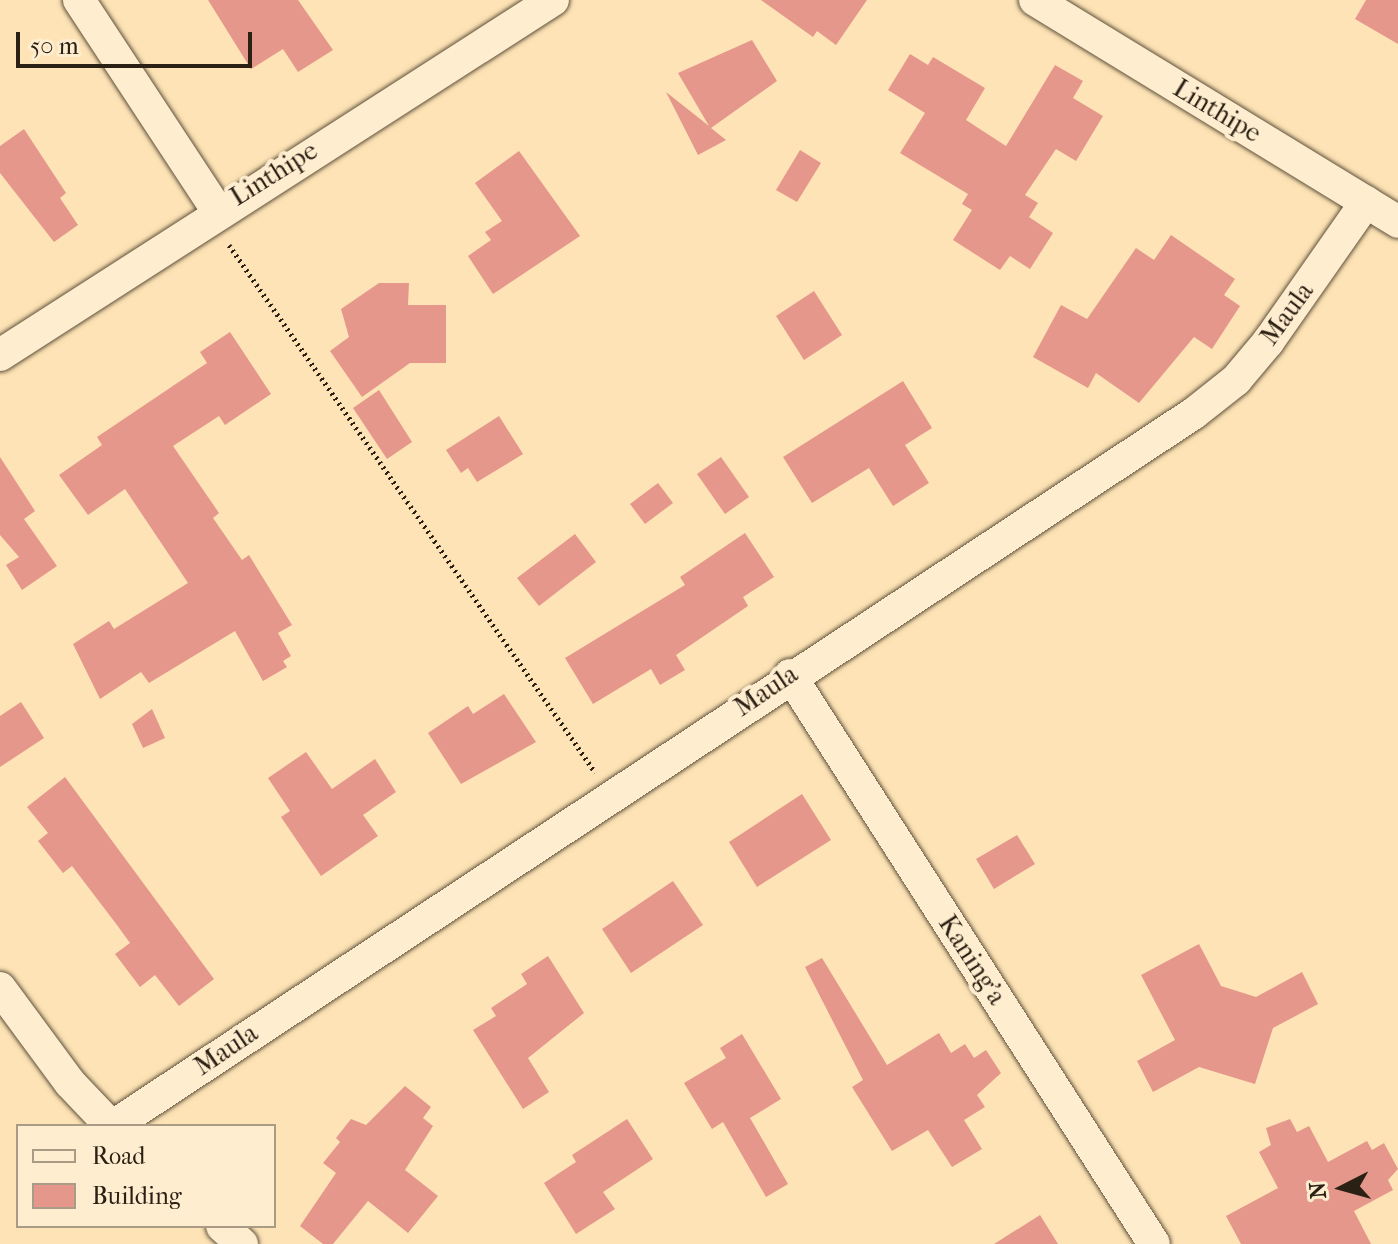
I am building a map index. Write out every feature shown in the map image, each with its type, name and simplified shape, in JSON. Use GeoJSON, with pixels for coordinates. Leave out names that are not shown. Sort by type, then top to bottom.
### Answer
{"type":"FeatureCollection","features":[{"type":"Feature","properties":{"kind":"street"},"geometry":{"type":"LineString","coordinates":[[79,0],[217,210]]}},
{"type":"Feature","properties":{"kind":"street","name":"Linthipe"},"geometry":{"type":"LineString","coordinates":[[0,355],[217,210],[553,0]]}},
{"type":"Feature","properties":{"kind":"street","name":"Linthipe"},"geometry":{"type":"LineString","coordinates":[[1035,0],[1398,222]]}},
{"type":"Feature","properties":{"kind":"street","name":"Maula"},"geometry":{"type":"LineString","coordinates":[[115,1124],[1236,380],[1366,202]]}},
{"type":"Feature","properties":{"kind":"street","name":"Kaning'a"},"geometry":{"type":"LineString","coordinates":[[790,675],[1154,1244]]}},
{"type":"Feature","properties":{"kind":"street"},"geometry":{"type":"LineString","coordinates":[[0,988],[70,1083],[110,1124]]}},
{"type":"Feature","properties":{"kind":"street"},"geometry":{"type":"LineString","coordinates":[[224,1228],[242,1244]]}},
{"type":"Feature","properties":{"kind":"path"},"geometry":{"type":"LineString","coordinates":[[217,210],[233,253],[611,795]]}},
{"type":"Feature","properties":{"kind":"building"},"geometry":{"type":"Polygon","coordinates":[[[208,0],[298,0],[333,50],[298,72],[283,49],[251,69],[208,0]]]}},
{"type":"Feature","properties":{"kind":"building"},"geometry":{"type":"Polygon","coordinates":[[[761,0],[867,0],[836,45],[817,31],[813,37],[761,0]]]}},
{"type":"Feature","properties":{"kind":"building"},"geometry":{"type":"Polygon","coordinates":[[[1366,0],[1398,0],[1398,44],[1355,19],[1366,0]]]}},
{"type":"Feature","properties":{"kind":"building"},"geometry":{"type":"Polygon","coordinates":[[[752,40],[777,81],[711,128],[726,140],[698,155],[666,92],[709,126],[678,73],[752,40]]]}},
{"type":"Feature","properties":{"kind":"building"},"geometry":{"type":"Polygon","coordinates":[[[910,54],[928,65],[933,57],[985,88],[966,120],[1006,146],[1055,65],[1083,81],[1073,98],[1103,116],[1076,161],[1056,149],[1025,195],[1038,203],[1029,217],[1053,233],[1030,269],[1010,256],[1000,270],[953,240],[972,210],[962,204],[968,194],[900,153],[925,113],[888,90],[910,54]]]}},
{"type":"Feature","properties":{"kind":"building"},"geometry":{"type":"Polygon","coordinates":[[[24,129],[66,193],[60,198],[78,225],[54,242],[0,173],[0,146],[24,129]]]}},
{"type":"Feature","properties":{"kind":"building"},"geometry":{"type":"Polygon","coordinates":[[[800,150],[821,163],[797,202],[776,190],[800,150]]]}},
{"type":"Feature","properties":{"kind":"building"},"geometry":{"type":"Polygon","coordinates":[[[519,151],[580,236],[493,294],[468,256],[491,240],[485,232],[502,221],[475,183],[519,151]]]}},
{"type":"Feature","properties":{"kind":"building"},"geometry":{"type":"Polygon","coordinates":[[[1171,235],[1235,279],[1224,295],[1240,306],[1212,349],[1194,337],[1139,403],[1096,373],[1088,388],[1033,357],[1061,305],[1087,319],[1136,248],[1154,260],[1171,235]]]}},
{"type":"Feature","properties":{"kind":"building"},"geometry":{"type":"Polygon","coordinates":[[[379,283],[409,283],[408,305],[446,305],[446,363],[410,363],[362,397],[330,351],[349,337],[341,309],[379,283]]]}},
{"type":"Feature","properties":{"kind":"building"},"geometry":{"type":"Polygon","coordinates":[[[814,291],[842,335],[804,360],[776,316],[814,291]]]}},
{"type":"Feature","properties":{"kind":"building"},"geometry":{"type":"Polygon","coordinates":[[[230,332],[271,394],[225,425],[219,416],[173,446],[219,513],[213,518],[242,560],[249,555],[292,625],[278,633],[291,656],[283,661],[287,667],[263,681],[235,631],[149,683],[141,672],[100,699],[73,644],[109,621],[114,629],[188,583],[125,489],[88,515],[59,475],[102,445],[97,437],[207,363],[200,352],[230,332]]]}},
{"type":"Feature","properties":{"kind":"building"},"geometry":{"type":"Polygon","coordinates":[[[903,381],[932,428],[905,445],[929,483],[893,506],[869,468],[812,503],[783,457],[903,381]]]}},
{"type":"Feature","properties":{"kind":"building"},"geometry":{"type":"Polygon","coordinates":[[[379,390],[412,442],[387,459],[353,408],[379,390]]]}},
{"type":"Feature","properties":{"kind":"building"},"geometry":{"type":"Polygon","coordinates":[[[499,416],[523,454],[477,482],[468,468],[461,473],[446,450],[499,416]]]}},
{"type":"Feature","properties":{"kind":"building"},"geometry":{"type":"Polygon","coordinates":[[[0,457],[35,511],[24,519],[57,566],[22,590],[6,565],[19,557],[0,535],[0,457]]]}},
{"type":"Feature","properties":{"kind":"building"},"geometry":{"type":"Polygon","coordinates":[[[721,457],[749,497],[725,514],[697,474],[721,457]]]}},
{"type":"Feature","properties":{"kind":"building"},"geometry":{"type":"Polygon","coordinates":[[[658,483],[673,503],[645,524],[630,504],[658,483]]]}},
{"type":"Feature","properties":{"kind":"building"},"geometry":{"type":"Polygon","coordinates":[[[745,533],[774,577],[743,597],[748,606],[676,655],[685,670],[660,685],[651,669],[593,704],[565,658],[685,585],[680,577],[745,533]]]}},
{"type":"Feature","properties":{"kind":"building"},"geometry":{"type":"Polygon","coordinates":[[[575,534],[596,562],[539,606],[517,578],[575,534]]]}},
{"type":"Feature","properties":{"kind":"building"},"geometry":{"type":"Polygon","coordinates":[[[504,694],[536,742],[461,784],[428,733],[468,706],[473,714],[504,694]]]}},
{"type":"Feature","properties":{"kind":"building"},"geometry":{"type":"Polygon","coordinates":[[[21,702],[44,738],[0,767],[0,716],[21,702]]]}},
{"type":"Feature","properties":{"kind":"building"},"geometry":{"type":"Polygon","coordinates":[[[152,709],[165,738],[143,748],[132,724],[152,709]]]}},
{"type":"Feature","properties":{"kind":"building"},"geometry":{"type":"Polygon","coordinates":[[[306,752],[332,789],[375,759],[396,792],[363,815],[378,836],[321,876],[281,817],[290,811],[268,778],[306,752]]]}},
{"type":"Feature","properties":{"kind":"building"},"geometry":{"type":"Polygon","coordinates":[[[65,777],[214,979],[179,1006],[155,975],[140,987],[115,954],[130,943],[72,866],[63,873],[38,841],[48,833],[27,807],[65,777]]]}},
{"type":"Feature","properties":{"kind":"building"},"geometry":{"type":"Polygon","coordinates":[[[802,794],[831,840],[757,887],[729,842],[802,794]]]}},
{"type":"Feature","properties":{"kind":"building"},"geometry":{"type":"Polygon","coordinates":[[[1017,835],[1035,864],[994,889],[976,859],[1017,835]]]}},
{"type":"Feature","properties":{"kind":"building"},"geometry":{"type":"Polygon","coordinates":[[[673,881],[703,925],[631,973],[602,929],[673,881]]]}},
{"type":"Feature","properties":{"kind":"building"},"geometry":{"type":"Polygon","coordinates":[[[1199,944],[1221,986],[1256,997],[1302,972],[1318,1004],[1273,1028],[1255,1084],[1199,1067],[1153,1092],[1137,1061],[1175,1040],[1141,975],[1199,944]]]}},
{"type":"Feature","properties":{"kind":"building"},"geometry":{"type":"Polygon","coordinates":[[[548,956],[584,1013],[528,1058],[549,1092],[523,1109],[473,1030],[496,1016],[491,1008],[527,984],[521,974],[548,956]]]}},
{"type":"Feature","properties":{"kind":"building"},"geometry":{"type":"Polygon","coordinates":[[[822,958],[887,1065],[939,1033],[951,1053],[965,1044],[974,1058],[986,1050],[1001,1073],[977,1095],[985,1107],[964,1120],[982,1149],[952,1167],[928,1130],[892,1151],[852,1087],[863,1080],[805,967],[822,958]]]}},
{"type":"Feature","properties":{"kind":"building"},"geometry":{"type":"Polygon","coordinates":[[[742,1034],[781,1099],[750,1118],[788,1184],[766,1197],[723,1122],[712,1129],[684,1083],[726,1058],[720,1048],[742,1034]]]}},
{"type":"Feature","properties":{"kind":"building"},"geometry":{"type":"Polygon","coordinates":[[[405,1086],[431,1107],[423,1118],[433,1126],[405,1170],[438,1196],[408,1233],[368,1201],[333,1244],[323,1244],[300,1226],[336,1173],[323,1163],[340,1142],[336,1138],[351,1119],[366,1125],[405,1086]]]}},
{"type":"Feature","properties":{"kind":"building"},"geometry":{"type":"Polygon","coordinates":[[[627,1119],[653,1159],[603,1192],[615,1209],[576,1234],[544,1183],[576,1162],[572,1155],[627,1119]]]}},
{"type":"Feature","properties":{"kind":"building"},"geometry":{"type":"Polygon","coordinates":[[[1290,1119],[1297,1132],[1309,1126],[1328,1162],[1367,1141],[1372,1150],[1384,1143],[1398,1169],[1388,1180],[1393,1190],[1354,1211],[1371,1244],[1241,1244],[1226,1216],[1278,1188],[1259,1152],[1271,1145],[1266,1128],[1290,1119]]]}},
{"type":"Feature","properties":{"kind":"building"},"geometry":{"type":"Polygon","coordinates":[[[1040,1215],[1058,1244],[994,1244],[1040,1215]]]}}]}
